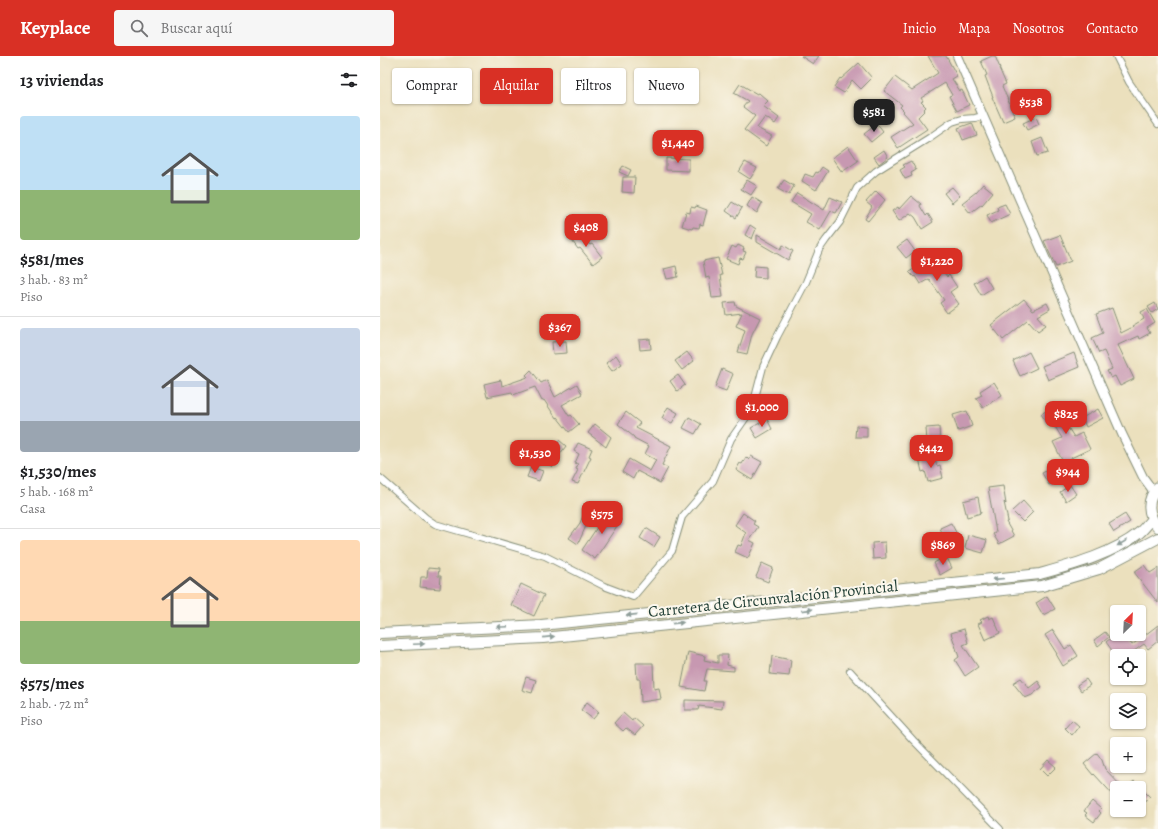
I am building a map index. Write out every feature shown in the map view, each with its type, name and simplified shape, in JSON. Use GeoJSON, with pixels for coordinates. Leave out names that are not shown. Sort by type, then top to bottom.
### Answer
{"type":"FeatureCollection","features":[{"type":"Feature","properties":{"kind":"highway"},"geometry":{"type":"LineString","coordinates":[[1156,490],[1149,502],[1149,508],[1152,519],[1158,527]]}},
{"type":"Feature","properties":{"kind":"highway","name":"Carretera de Circunvalación Provincial"},"geometry":{"type":"LineString","coordinates":[[380,633],[541,625],[761,601],[1040,574],[1094,557],[1120,545],[1140,532],[1152,519]]}},
{"type":"Feature","properties":{"kind":"highway","name":"Carretera de Circunvalación Provincial"},"geometry":{"type":"LineString","coordinates":[[380,646],[543,638],[1042,586],[1100,569],[1158,538]]}},
{"type":"Feature","properties":{"kind":"street"},"geometry":{"type":"LineString","coordinates":[[957,56],[1122,434],[1143,477],[1156,490]]}},
{"type":"Feature","properties":{"kind":"street"},"geometry":{"type":"LineString","coordinates":[[1116,56],[1129,82],[1158,124]]}},
{"type":"Feature","properties":{"kind":"street"},"geometry":{"type":"LineString","coordinates":[[380,478],[435,524],[545,556],[604,586],[633,597],[672,550],[682,517],[713,481],[731,439],[752,409],[763,367],[806,282],[819,250],[840,222],[857,188],[876,171],[952,122],[984,116]]}},
{"type":"Feature","properties":{"kind":"street"},"geometry":{"type":"LineString","coordinates":[[850,671],[913,740],[1000,829]]}},
{"type":"Feature","properties":{"kind":"building"},"geometry":{"type":"Polygon","coordinates":[[[801,56],[819,56],[813,64],[801,56]]]}},
{"type":"Feature","properties":{"kind":"building"},"geometry":{"type":"Polygon","coordinates":[[[928,56],[946,56],[957,76],[952,79],[960,91],[962,90],[969,105],[957,111],[949,96],[952,95],[945,83],[921,98],[923,101],[921,102],[926,107],[918,117],[927,129],[898,148],[891,137],[913,123],[903,112],[904,111],[900,107],[902,105],[884,91],[895,77],[912,90],[938,73],[928,56]]]}},
{"type":"Feature","properties":{"kind":"building"},"geometry":{"type":"Polygon","coordinates":[[[995,56],[1000,68],[1006,84],[1002,86],[1015,117],[1003,122],[992,97],[985,76],[987,75],[981,61],[995,56]]]}},
{"type":"Feature","properties":{"kind":"building"},"geometry":{"type":"Polygon","coordinates":[[[859,63],[872,78],[861,89],[852,80],[844,93],[834,87],[840,78],[841,79],[859,63]]]}},
{"type":"Feature","properties":{"kind":"building"},"geometry":{"type":"Polygon","coordinates":[[[740,84],[757,94],[759,93],[768,101],[763,106],[779,118],[775,124],[765,117],[757,128],[772,136],[766,146],[744,130],[755,116],[743,107],[748,101],[734,93],[740,84]]]}},
{"type":"Feature","properties":{"kind":"building"},"geometry":{"type":"Polygon","coordinates":[[[1036,117],[1039,124],[1027,130],[1023,123],[1036,117]]]}},
{"type":"Feature","properties":{"kind":"building"},"geometry":{"type":"Polygon","coordinates":[[[972,123],[977,135],[963,140],[958,128],[972,123]]]}},
{"type":"Feature","properties":{"kind":"building"},"geometry":{"type":"Polygon","coordinates":[[[877,124],[883,132],[871,142],[864,134],[877,124]]]}},
{"type":"Feature","properties":{"kind":"building"},"geometry":{"type":"Polygon","coordinates":[[[1042,138],[1048,153],[1037,156],[1032,142],[1042,138]]]}},
{"type":"Feature","properties":{"kind":"building"},"geometry":{"type":"Polygon","coordinates":[[[848,146],[858,161],[842,172],[832,158],[848,146]]]}},
{"type":"Feature","properties":{"kind":"building"},"geometry":{"type":"Polygon","coordinates":[[[884,150],[888,157],[879,164],[874,157],[884,150]]]}},
{"type":"Feature","properties":{"kind":"building"},"geometry":{"type":"Polygon","coordinates":[[[666,158],[689,159],[689,171],[666,170],[666,158]]]}},
{"type":"Feature","properties":{"kind":"building"},"geometry":{"type":"Polygon","coordinates":[[[911,161],[916,170],[911,173],[912,176],[905,179],[900,170],[905,167],[903,165],[911,161]]]}},
{"type":"Feature","properties":{"kind":"building"},"geometry":{"type":"Polygon","coordinates":[[[745,162],[757,168],[750,179],[739,172],[745,162]]]}},
{"type":"Feature","properties":{"kind":"building"},"geometry":{"type":"Polygon","coordinates":[[[623,166],[631,170],[628,176],[619,172],[623,166]]]}},
{"type":"Feature","properties":{"kind":"building"},"geometry":{"type":"Polygon","coordinates":[[[822,167],[828,171],[816,190],[802,181],[805,174],[813,177],[822,167]]]}},
{"type":"Feature","properties":{"kind":"building"},"geometry":{"type":"Polygon","coordinates":[[[623,177],[635,177],[634,193],[622,192],[623,177]]]}},
{"type":"Feature","properties":{"kind":"building"},"geometry":{"type":"Polygon","coordinates":[[[747,180],[757,186],[751,195],[741,189],[747,180]]]}},
{"type":"Feature","properties":{"kind":"building"},"geometry":{"type":"Polygon","coordinates":[[[784,180],[794,186],[789,195],[778,189],[784,180]]]}},
{"type":"Feature","properties":{"kind":"building"},"geometry":{"type":"Polygon","coordinates":[[[983,184],[993,192],[982,205],[970,213],[962,203],[976,192],[983,184]]]}},
{"type":"Feature","properties":{"kind":"building"},"geometry":{"type":"Polygon","coordinates":[[[952,187],[960,196],[952,203],[944,193],[952,187]]]}},
{"type":"Feature","properties":{"kind":"building"},"geometry":{"type":"Polygon","coordinates":[[[876,191],[885,200],[868,221],[865,219],[872,207],[866,202],[876,191]]]}},
{"type":"Feature","properties":{"kind":"building"},"geometry":{"type":"Polygon","coordinates":[[[797,193],[824,210],[830,197],[842,202],[836,213],[831,211],[820,230],[806,222],[811,214],[791,202],[797,193]]]}},
{"type":"Feature","properties":{"kind":"building"},"geometry":{"type":"Polygon","coordinates":[[[911,196],[921,204],[920,206],[926,216],[928,214],[933,222],[922,229],[915,217],[910,213],[899,221],[892,211],[898,207],[899,209],[911,196]]]}},
{"type":"Feature","properties":{"kind":"building"},"geometry":{"type":"Polygon","coordinates":[[[752,197],[762,203],[757,213],[747,206],[752,197]]]}},
{"type":"Feature","properties":{"kind":"building"},"geometry":{"type":"Polygon","coordinates":[[[732,202],[742,208],[736,218],[726,211],[732,202]]]}},
{"type":"Feature","properties":{"kind":"building"},"geometry":{"type":"Polygon","coordinates":[[[1005,204],[1010,214],[991,223],[987,215],[998,210],[997,207],[1005,204]]]}},
{"type":"Feature","properties":{"kind":"building"},"geometry":{"type":"Polygon","coordinates":[[[696,206],[707,210],[703,225],[700,224],[699,228],[693,227],[692,229],[682,226],[686,212],[690,213],[691,207],[695,208],[696,206]]]}},
{"type":"Feature","properties":{"kind":"building"},"geometry":{"type":"Polygon","coordinates":[[[750,225],[756,229],[752,239],[745,235],[750,225]]]}},
{"type":"Feature","properties":{"kind":"building"},"geometry":{"type":"Polygon","coordinates":[[[579,231],[602,257],[593,264],[580,248],[578,249],[570,238],[579,231]]]}},
{"type":"Feature","properties":{"kind":"building"},"geometry":{"type":"Polygon","coordinates":[[[757,235],[781,249],[783,245],[793,251],[788,260],[757,242],[757,235]]]}},
{"type":"Feature","properties":{"kind":"building"},"geometry":{"type":"Polygon","coordinates":[[[1060,235],[1071,261],[1056,267],[1044,241],[1060,235]]]}},
{"type":"Feature","properties":{"kind":"building"},"geometry":{"type":"Polygon","coordinates":[[[907,240],[915,251],[906,258],[897,247],[907,240]]]}},
{"type":"Feature","properties":{"kind":"building"},"geometry":{"type":"Polygon","coordinates":[[[738,245],[744,248],[743,251],[746,252],[743,259],[740,258],[738,264],[726,259],[732,246],[736,248],[738,245]]]}},
{"type":"Feature","properties":{"kind":"building"},"geometry":{"type":"Polygon","coordinates":[[[934,257],[947,277],[949,275],[957,287],[950,292],[959,304],[947,313],[940,303],[944,300],[929,279],[920,284],[915,276],[914,277],[909,272],[934,257]]]}},
{"type":"Feature","properties":{"kind":"building"},"geometry":{"type":"Polygon","coordinates":[[[718,258],[722,275],[720,275],[723,297],[712,298],[709,277],[706,278],[703,261],[718,258]]]}},
{"type":"Feature","properties":{"kind":"building"},"geometry":{"type":"Polygon","coordinates":[[[676,266],[678,277],[667,279],[664,269],[676,266]]]}},
{"type":"Feature","properties":{"kind":"building"},"geometry":{"type":"Polygon","coordinates":[[[755,266],[766,267],[766,278],[754,277],[755,266]]]}},
{"type":"Feature","properties":{"kind":"building"},"geometry":{"type":"Polygon","coordinates":[[[985,276],[992,288],[981,295],[974,283],[985,276]]]}},
{"type":"Feature","properties":{"kind":"building"},"geometry":{"type":"Polygon","coordinates":[[[1024,299],[1033,310],[1047,303],[1050,309],[1038,316],[1046,325],[1038,331],[1028,320],[1003,340],[991,325],[1024,299]]]}},
{"type":"Feature","properties":{"kind":"building"},"geometry":{"type":"Polygon","coordinates":[[[735,302],[736,306],[760,318],[752,334],[747,354],[738,352],[745,330],[736,326],[742,313],[726,315],[724,303],[735,302]]]}},
{"type":"Feature","properties":{"kind":"building"},"geometry":{"type":"Polygon","coordinates":[[[1155,303],[1158,309],[1152,313],[1148,307],[1155,303]]]}},
{"type":"Feature","properties":{"kind":"building"},"geometry":{"type":"Polygon","coordinates":[[[1112,308],[1121,333],[1144,319],[1141,312],[1147,309],[1155,323],[1147,328],[1150,333],[1139,339],[1138,336],[1118,345],[1134,379],[1120,386],[1115,376],[1111,378],[1107,371],[1112,369],[1104,351],[1099,353],[1092,338],[1103,333],[1096,314],[1112,308]]]}},
{"type":"Feature","properties":{"kind":"building"},"geometry":{"type":"Polygon","coordinates":[[[650,339],[651,349],[640,350],[639,340],[650,339]]]}},
{"type":"Feature","properties":{"kind":"building"},"geometry":{"type":"Polygon","coordinates":[[[566,341],[567,353],[553,354],[552,342],[566,341]]]}},
{"type":"Feature","properties":{"kind":"building"},"geometry":{"type":"Polygon","coordinates":[[[687,352],[694,361],[682,370],[675,361],[687,352]]]}},
{"type":"Feature","properties":{"kind":"building"},"geometry":{"type":"Polygon","coordinates":[[[1029,352],[1037,368],[1020,376],[1013,361],[1029,352]]]}},
{"type":"Feature","properties":{"kind":"building"},"geometry":{"type":"Polygon","coordinates":[[[1074,353],[1079,367],[1048,380],[1042,366],[1074,353]]]}},
{"type":"Feature","properties":{"kind":"building"},"geometry":{"type":"Polygon","coordinates":[[[616,355],[622,364],[612,371],[606,363],[616,355]]]}},
{"type":"Feature","properties":{"kind":"building"},"geometry":{"type":"Polygon","coordinates":[[[722,369],[733,374],[726,391],[715,387],[722,369]]]}},
{"type":"Feature","properties":{"kind":"building"},"geometry":{"type":"Polygon","coordinates":[[[531,370],[541,383],[547,380],[555,397],[577,384],[582,394],[562,405],[569,416],[571,415],[579,424],[569,432],[557,417],[556,418],[544,400],[542,401],[535,387],[513,395],[512,392],[487,397],[484,384],[501,380],[502,386],[528,377],[526,375],[531,370]]]}},
{"type":"Feature","properties":{"kind":"building"},"geometry":{"type":"Polygon","coordinates":[[[678,375],[685,385],[677,391],[670,381],[678,375]]]}},
{"type":"Feature","properties":{"kind":"building"},"geometry":{"type":"Polygon","coordinates":[[[994,382],[1002,395],[983,408],[976,398],[982,395],[980,391],[994,382]]]}},
{"type":"Feature","properties":{"kind":"building"},"geometry":{"type":"Polygon","coordinates":[[[1065,405],[1077,418],[1067,426],[1074,437],[1082,433],[1090,449],[1071,458],[1073,462],[1065,466],[1053,442],[1062,438],[1051,420],[1047,423],[1041,414],[1052,407],[1056,413],[1065,405]]]}},
{"type":"Feature","properties":{"kind":"building"},"geometry":{"type":"Polygon","coordinates":[[[668,407],[678,413],[672,423],[662,418],[668,407]]]}},
{"type":"Feature","properties":{"kind":"building"},"geometry":{"type":"Polygon","coordinates":[[[1098,409],[1103,418],[1086,427],[1082,418],[1098,409]]]}},
{"type":"Feature","properties":{"kind":"building"},"geometry":{"type":"Polygon","coordinates":[[[967,411],[972,426],[958,431],[953,415],[967,411]]]}},
{"type":"Feature","properties":{"kind":"building"},"geometry":{"type":"Polygon","coordinates":[[[626,412],[640,423],[636,428],[671,446],[662,465],[668,468],[660,483],[637,471],[633,479],[622,472],[629,459],[650,471],[656,460],[645,454],[649,446],[634,438],[618,424],[626,412]]]}},
{"type":"Feature","properties":{"kind":"building"},"geometry":{"type":"Polygon","coordinates":[[[689,417],[701,424],[695,434],[683,428],[689,417]]]}},
{"type":"Feature","properties":{"kind":"building"},"geometry":{"type":"Polygon","coordinates":[[[767,419],[772,429],[757,438],[751,428],[767,419]]]}},
{"type":"Feature","properties":{"kind":"building"},"geometry":{"type":"Polygon","coordinates":[[[595,424],[611,437],[606,447],[588,433],[595,424]]]}},
{"type":"Feature","properties":{"kind":"building"},"geometry":{"type":"Polygon","coordinates":[[[856,426],[867,427],[867,437],[855,437],[856,426]]]}},
{"type":"Feature","properties":{"kind":"building"},"geometry":{"type":"Polygon","coordinates":[[[939,427],[940,441],[927,442],[926,428],[939,427]]]}},
{"type":"Feature","properties":{"kind":"building"},"geometry":{"type":"Polygon","coordinates":[[[559,440],[566,446],[552,467],[547,462],[559,440]]]}},
{"type":"Feature","properties":{"kind":"building"},"geometry":{"type":"Polygon","coordinates":[[[539,443],[545,447],[538,455],[533,450],[539,443]]]}},
{"type":"Feature","properties":{"kind":"building"},"geometry":{"type":"Polygon","coordinates":[[[578,443],[592,449],[589,456],[591,457],[578,484],[572,482],[578,470],[576,469],[578,464],[575,463],[579,454],[574,451],[578,443]]]}},
{"type":"Feature","properties":{"kind":"building"},"geometry":{"type":"Polygon","coordinates":[[[751,456],[762,462],[752,480],[736,470],[746,457],[749,460],[751,456]]]}},
{"type":"Feature","properties":{"kind":"building"},"geometry":{"type":"Polygon","coordinates":[[[934,456],[937,466],[940,465],[943,478],[928,482],[925,471],[922,472],[919,459],[934,456]]]}},
{"type":"Feature","properties":{"kind":"building"},"geometry":{"type":"Polygon","coordinates":[[[531,467],[543,471],[539,481],[527,477],[531,467]]]}},
{"type":"Feature","properties":{"kind":"building"},"geometry":{"type":"Polygon","coordinates":[[[1054,467],[1060,479],[1049,485],[1042,473],[1054,467]]]}},
{"type":"Feature","properties":{"kind":"building"},"geometry":{"type":"Polygon","coordinates":[[[1070,485],[1076,494],[1066,501],[1060,492],[1070,485]]]}},
{"type":"Feature","properties":{"kind":"building"},"geometry":{"type":"Polygon","coordinates":[[[1003,486],[1006,504],[1004,502],[1008,521],[1006,522],[1014,536],[999,544],[993,534],[996,532],[988,488],[1003,486]]]}},
{"type":"Feature","properties":{"kind":"building"},"geometry":{"type":"Polygon","coordinates":[[[978,497],[981,513],[967,517],[963,501],[978,497]]]}},
{"type":"Feature","properties":{"kind":"building"},"geometry":{"type":"Polygon","coordinates":[[[1023,501],[1033,512],[1023,522],[1012,511],[1023,501]]]}},
{"type":"Feature","properties":{"kind":"building"},"geometry":{"type":"Polygon","coordinates":[[[587,507],[593,510],[578,544],[569,538],[580,523],[587,507]]]}},
{"type":"Feature","properties":{"kind":"building"},"geometry":{"type":"Polygon","coordinates":[[[608,511],[621,520],[595,559],[582,550],[608,511]]]}},
{"type":"Feature","properties":{"kind":"building"},"geometry":{"type":"Polygon","coordinates":[[[743,513],[755,521],[753,524],[758,527],[749,540],[755,543],[748,558],[735,552],[738,545],[741,546],[746,533],[735,525],[743,513]]]}},
{"type":"Feature","properties":{"kind":"building"},"geometry":{"type":"Polygon","coordinates":[[[1125,514],[1130,522],[1114,532],[1109,524],[1125,514]]]}},
{"type":"Feature","properties":{"kind":"building"},"geometry":{"type":"Polygon","coordinates":[[[951,523],[958,536],[946,542],[940,528],[951,523]]]}},
{"type":"Feature","properties":{"kind":"building"},"geometry":{"type":"Polygon","coordinates":[[[646,528],[660,537],[654,547],[640,538],[646,528]]]}},
{"type":"Feature","properties":{"kind":"building"},"geometry":{"type":"Polygon","coordinates":[[[968,535],[987,540],[983,553],[965,548],[968,535]]]}},
{"type":"Feature","properties":{"kind":"building"},"geometry":{"type":"Polygon","coordinates":[[[885,542],[886,558],[873,559],[872,543],[885,542]]]}},
{"type":"Feature","properties":{"kind":"building"},"geometry":{"type":"Polygon","coordinates":[[[946,556],[952,568],[940,575],[934,563],[946,556]]]}},
{"type":"Feature","properties":{"kind":"building"},"geometry":{"type":"Polygon","coordinates":[[[762,563],[773,568],[768,582],[756,577],[762,563]]]}},
{"type":"Feature","properties":{"kind":"building"},"geometry":{"type":"Polygon","coordinates":[[[1144,565],[1150,573],[1158,568],[1158,603],[1134,572],[1144,565]]]}},
{"type":"Feature","properties":{"kind":"building"},"geometry":{"type":"Polygon","coordinates":[[[428,568],[439,569],[438,576],[441,576],[440,589],[420,587],[421,577],[427,577],[428,568]]]}},
{"type":"Feature","properties":{"kind":"building"},"geometry":{"type":"Polygon","coordinates":[[[521,584],[544,595],[534,616],[511,605],[521,584]]]}},
{"type":"Feature","properties":{"kind":"building"},"geometry":{"type":"Polygon","coordinates":[[[1047,596],[1055,609],[1043,615],[1036,603],[1047,596]]]}},
{"type":"Feature","properties":{"kind":"building"},"geometry":{"type":"Polygon","coordinates":[[[988,616],[989,619],[993,617],[1000,633],[985,640],[978,624],[982,622],[980,620],[988,616]]]}},
{"type":"Feature","properties":{"kind":"building"},"geometry":{"type":"Polygon","coordinates":[[[1158,625],[1158,641],[1148,649],[1144,644],[1137,649],[1111,649],[1106,642],[1110,639],[1110,641],[1129,641],[1132,645],[1137,641],[1146,641],[1146,634],[1158,625]]]}},
{"type":"Feature","properties":{"kind":"building"},"geometry":{"type":"Polygon","coordinates":[[[964,629],[968,643],[963,645],[978,667],[965,676],[955,660],[959,657],[951,633],[964,629]]]}},
{"type":"Feature","properties":{"kind":"building"},"geometry":{"type":"Polygon","coordinates":[[[1053,630],[1065,649],[1071,645],[1078,656],[1063,666],[1045,635],[1053,630]]]}},
{"type":"Feature","properties":{"kind":"building"},"geometry":{"type":"Polygon","coordinates":[[[1105,632],[1109,637],[1098,646],[1094,640],[1105,632]]]}},
{"type":"Feature","properties":{"kind":"building"},"geometry":{"type":"Polygon","coordinates":[[[688,652],[705,656],[704,660],[718,663],[718,655],[728,655],[727,665],[734,667],[734,671],[707,669],[704,681],[706,681],[704,691],[681,687],[688,652]]]}},
{"type":"Feature","properties":{"kind":"building"},"geometry":{"type":"Polygon","coordinates":[[[772,656],[791,660],[789,676],[770,674],[772,656]]]}},
{"type":"Feature","properties":{"kind":"building"},"geometry":{"type":"Polygon","coordinates":[[[636,663],[653,663],[654,689],[659,688],[661,699],[641,702],[640,679],[637,679],[636,663]]]}},
{"type":"Feature","properties":{"kind":"building"},"geometry":{"type":"Polygon","coordinates":[[[526,677],[536,680],[532,693],[522,690],[526,677]]]}},
{"type":"Feature","properties":{"kind":"building"},"geometry":{"type":"Polygon","coordinates":[[[1021,678],[1029,688],[1038,681],[1042,687],[1032,695],[1025,698],[1013,683],[1021,678]]]}},
{"type":"Feature","properties":{"kind":"building"},"geometry":{"type":"Polygon","coordinates":[[[1086,679],[1090,685],[1081,691],[1077,685],[1086,679]]]}},
{"type":"Feature","properties":{"kind":"building"},"geometry":{"type":"Polygon","coordinates":[[[685,700],[723,701],[722,709],[699,706],[698,710],[685,710],[685,700]]]}},
{"type":"Feature","properties":{"kind":"building"},"geometry":{"type":"Polygon","coordinates":[[[587,702],[599,712],[593,719],[581,710],[587,702]]]}},
{"type":"Feature","properties":{"kind":"building"},"geometry":{"type":"Polygon","coordinates":[[[623,713],[632,721],[634,718],[643,726],[635,735],[626,728],[623,731],[614,723],[623,713]]]}},
{"type":"Feature","properties":{"kind":"building"},"geometry":{"type":"Polygon","coordinates":[[[1072,720],[1079,726],[1072,735],[1065,728],[1072,720]]]}},
{"type":"Feature","properties":{"kind":"building"},"geometry":{"type":"Polygon","coordinates":[[[1097,753],[1102,760],[1105,769],[1116,781],[1110,781],[1110,791],[1094,774],[1093,775],[1084,764],[1097,753]]]}},
{"type":"Feature","properties":{"kind":"building"},"geometry":{"type":"Polygon","coordinates":[[[1048,760],[1056,767],[1047,776],[1040,769],[1048,760]]]}},
{"type":"Feature","properties":{"kind":"building"},"geometry":{"type":"Polygon","coordinates":[[[1146,793],[1150,797],[1146,801],[1146,793]]]}},
{"type":"Feature","properties":{"kind":"building"},"geometry":{"type":"Polygon","coordinates":[[[1092,801],[1101,809],[1099,811],[1101,813],[1094,822],[1085,815],[1087,813],[1084,811],[1092,801]]]}}]}
